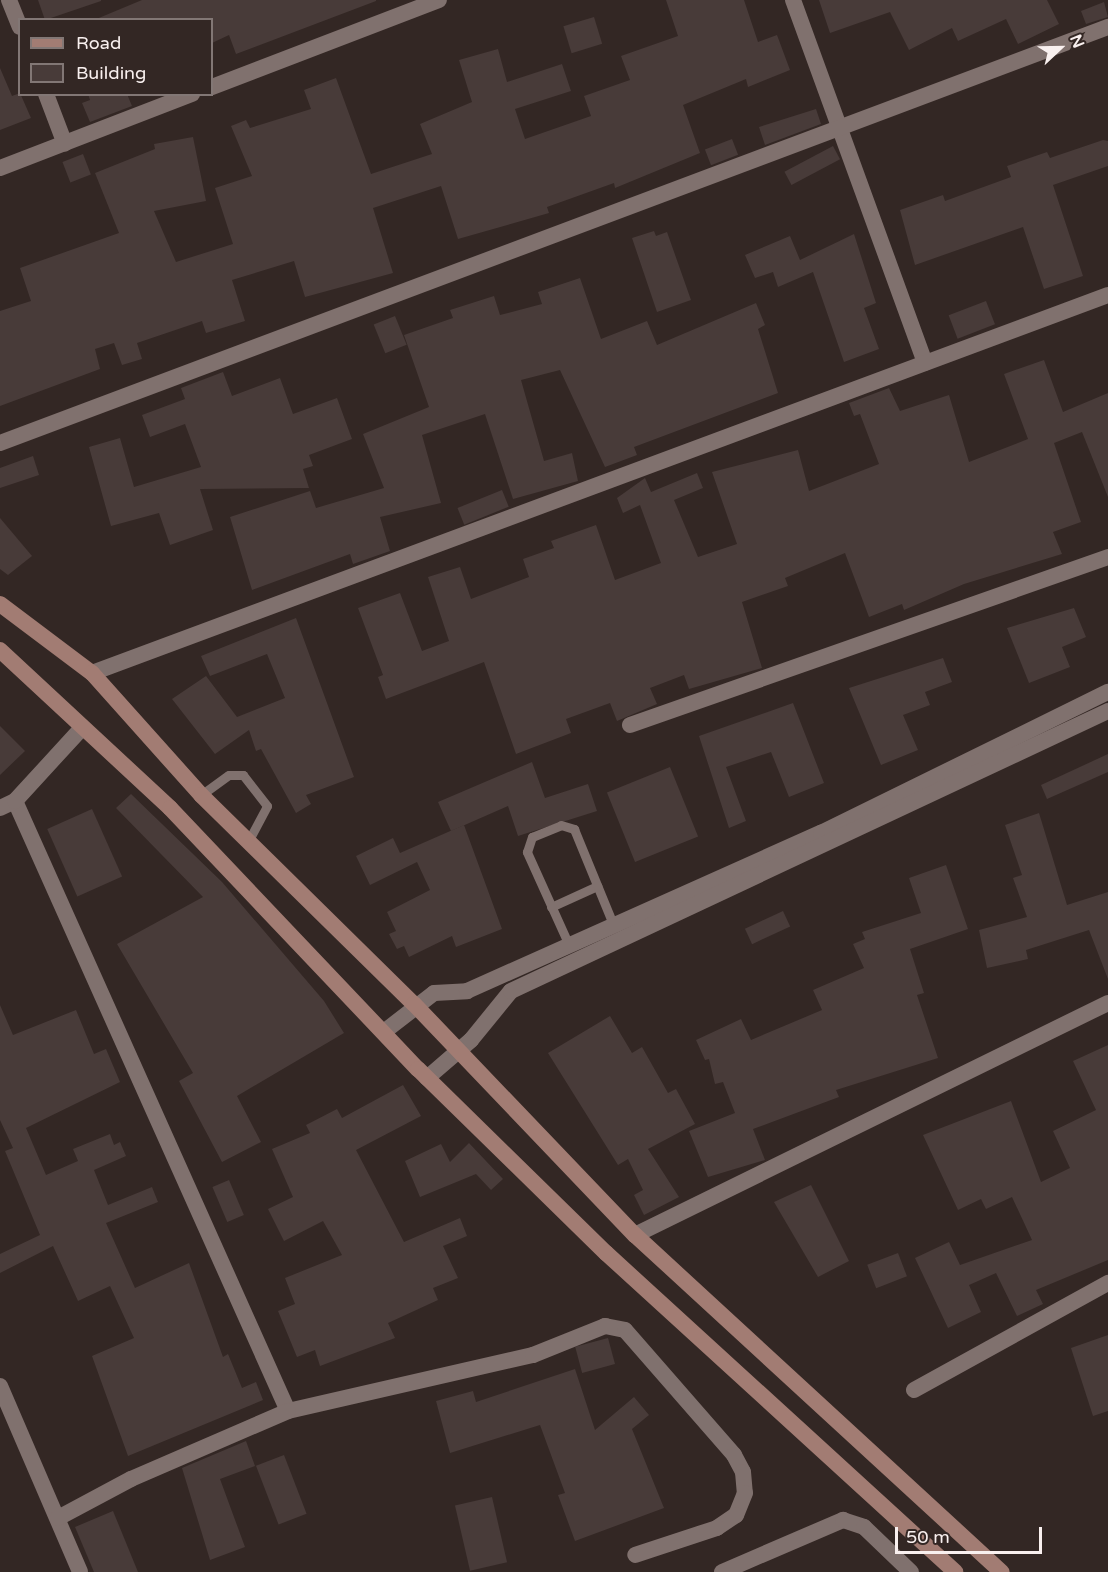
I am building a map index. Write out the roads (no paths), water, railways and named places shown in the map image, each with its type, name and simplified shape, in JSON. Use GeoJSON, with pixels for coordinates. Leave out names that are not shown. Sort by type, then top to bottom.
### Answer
{"type":"FeatureCollection","features":[{"type":"Feature","properties":{"kind":"main road"},"geometry":{"type":"LineString","coordinates":[[0,604],[92,673],[201,795],[414,1004],[635,1235],[1002,1572]]}},
{"type":"Feature","properties":{"kind":"main road"},"geometry":{"type":"LineString","coordinates":[[0,650],[43,686],[80,730],[170,808],[385,1031],[427,1078],[613,1260],[955,1572]]}},
{"type":"Feature","properties":{"kind":"street"},"geometry":{"type":"LineString","coordinates":[[9,0],[18,22]]}},
{"type":"Feature","properties":{"kind":"street"},"geometry":{"type":"LineString","coordinates":[[213,87],[439,0]]}},
{"type":"Feature","properties":{"kind":"street"},"geometry":{"type":"LineString","coordinates":[[792,0],[925,363]]}},
{"type":"Feature","properties":{"kind":"street"},"geometry":{"type":"LineString","coordinates":[[0,443],[839,126],[1108,27]]}},
{"type":"Feature","properties":{"kind":"street"},"geometry":{"type":"LineString","coordinates":[[47,96],[65,144]]}},
{"type":"Feature","properties":{"kind":"street"},"geometry":{"type":"LineString","coordinates":[[0,168],[187,96]]}},
{"type":"Feature","properties":{"kind":"street"},"geometry":{"type":"LineString","coordinates":[[92,673],[1108,295]]}},
{"type":"Feature","properties":{"kind":"street"},"geometry":{"type":"LineString","coordinates":[[630,725],[1108,556]]}},
{"type":"Feature","properties":{"kind":"street"},"geometry":{"type":"LineString","coordinates":[[385,1031],[414,1004],[434,993],[467,992],[568,943],[821,833],[1108,692]]}},
{"type":"Feature","properties":{"kind":"street"},"geometry":{"type":"LineString","coordinates":[[427,1078],[459,1052],[511,991],[663,922],[1108,711]]}},
{"type":"Feature","properties":{"kind":"street"},"geometry":{"type":"LineString","coordinates":[[80,730],[7,805],[288,1411]]}},
{"type":"Feature","properties":{"kind":"street"},"geometry":{"type":"LineString","coordinates":[[655,905],[663,922]]}},
{"type":"Feature","properties":{"kind":"street"},"geometry":{"type":"LineString","coordinates":[[635,1235],[1108,1003]]}},
{"type":"Feature","properties":{"kind":"street"},"geometry":{"type":"LineString","coordinates":[[914,1389],[1108,1283]]}},
{"type":"Feature","properties":{"kind":"street"},"geometry":{"type":"LineString","coordinates":[[58,1518],[131,1479],[288,1411],[533,1355],[605,1326],[625,1330],[734,1455],[743,1472],[744,1493],[736,1515],[717,1528],[636,1555]]}},
{"type":"Feature","properties":{"kind":"street"},"geometry":{"type":"LineString","coordinates":[[0,1386],[80,1572]]}},
{"type":"Feature","properties":{"kind":"street"},"geometry":{"type":"LineString","coordinates":[[722,1572],[843,1520],[864,1527],[911,1572]]}},
{"type":"Feature","properties":{"kind":"lane"},"geometry":{"type":"LineString","coordinates":[[201,795],[229,775],[243,775],[265,800],[262,814],[248,840]]}},
{"type":"Feature","properties":{"kind":"lane"},"geometry":{"type":"LineString","coordinates":[[568,943],[527,852],[532,837],[569,824],[613,924]]}},
{"type":"Feature","properties":{"kind":"lane"},"geometry":{"type":"LineString","coordinates":[[551,907],[597,886]]}}]}
